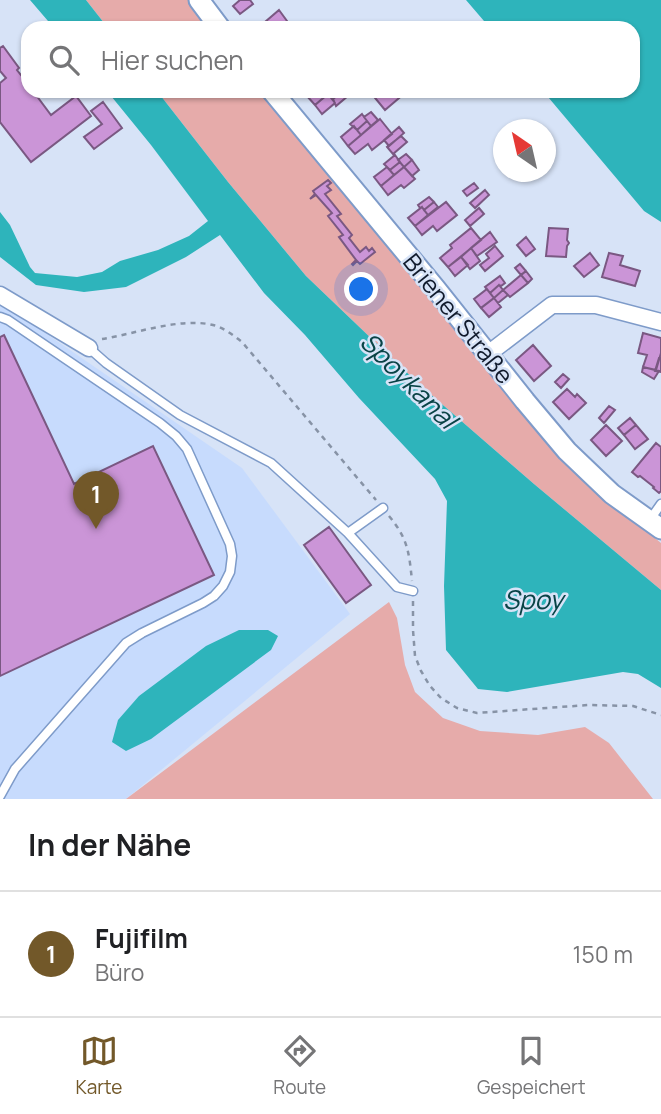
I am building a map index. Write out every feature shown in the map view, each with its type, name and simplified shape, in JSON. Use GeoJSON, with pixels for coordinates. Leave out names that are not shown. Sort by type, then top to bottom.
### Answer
{"type":"FeatureCollection","features":[{"type":"Feature","properties":{"kind":"street"},"geometry":{"type":"LineString","coordinates":[[199,0],[215,21]]}},
{"type":"Feature","properties":{"kind":"street","name":"Briener Straße"},"geometry":{"type":"LineString","coordinates":[[278,98],[567,451],[612,494],[655,525]]}},
{"type":"Feature","properties":{"kind":"street"},"geometry":{"type":"LineString","coordinates":[[0,295],[89,348]]}},
{"type":"Feature","properties":{"kind":"street"},"geometry":{"type":"LineString","coordinates":[[488,354],[552,305],[596,305],[661,323]]}},
{"type":"Feature","properties":{"kind":"lane"},"geometry":{"type":"LineString","coordinates":[[0,317],[150,415],[176,436],[187,449],[230,544],[232,556],[230,572],[214,596],[142,633],[114,655],[15,769],[0,796]]}},
{"type":"Feature","properties":{"kind":"lane"},"geometry":{"type":"LineString","coordinates":[[89,348],[180,415],[271,463],[348,533],[397,587],[413,591]]}},
{"type":"Feature","properties":{"kind":"lane"},"geometry":{"type":"LineString","coordinates":[[655,525],[661,504]]}},
{"type":"Feature","properties":{"kind":"lane"},"geometry":{"type":"LineString","coordinates":[[348,533],[383,508]]}},
{"type":"Feature","properties":{"kind":"shaded area"},"geometry":{"type":"Polygon","coordinates":[[[86,0],[190,0],[205,21],[102,21],[86,0]]]}},
{"type":"Feature","properties":{"kind":"shaded area"},"geometry":{"type":"Polygon","coordinates":[[[162,98],[268,98],[602,494],[661,543],[661,590],[421,386],[306,276],[162,98]]]}},
{"type":"Feature","properties":{"kind":"shaded area"},"geometry":{"type":"Polygon","coordinates":[[[0,302],[242,468],[350,614],[126,799],[0,799],[0,302]]]}},
{"type":"Feature","properties":{"kind":"shaded area"},"geometry":{"type":"Polygon","coordinates":[[[389,602],[397,618],[405,665],[415,692],[443,718],[480,731],[538,735],[585,727],[609,743],[653,799],[126,799],[389,602]]]}},
{"type":"Feature","properties":{"kind":"water"},"geometry":{"type":"Polygon","coordinates":[[[30,0],[86,0],[102,21],[48,21],[30,0]]]}},
{"type":"Feature","properties":{"kind":"water"},"geometry":{"type":"Polygon","coordinates":[[[466,0],[661,0],[661,222],[644,211],[549,98],[640,98],[640,21],[484,21],[466,0]]]}},
{"type":"Feature","properties":{"kind":"water","name":"Spoy"},"geometry":{"type":"Polygon","coordinates":[[[113,98],[162,98],[306,276],[421,386],[661,590],[661,688],[638,674],[623,672],[507,692],[478,689],[446,650],[444,586],[447,501],[435,479],[264,293],[220,235],[186,257],[126,287],[84,292],[36,285],[0,257],[0,212],[10,225],[35,273],[77,277],[102,272],[120,261],[158,250],[189,236],[208,221],[113,98]]]}},
{"type":"Feature","properties":{"kind":"water"},"geometry":{"type":"Polygon","coordinates":[[[239,630],[268,630],[278,636],[271,650],[151,739],[126,751],[112,742],[118,720],[139,696],[206,646],[239,630]]]}},
{"type":"Feature","properties":{"kind":"building"},"geometry":{"type":"Polygon","coordinates":[[[240,0],[250,0],[253,4],[240,14],[233,6],[240,0]]]}},
{"type":"Feature","properties":{"kind":"building"},"geometry":{"type":"Polygon","coordinates":[[[279,10],[287,21],[266,21],[279,10]]]}},
{"type":"Feature","properties":{"kind":"building"},"geometry":{"type":"Polygon","coordinates":[[[3,46],[19,68],[17,70],[21,75],[21,98],[38,98],[51,115],[73,98],[78,98],[91,116],[31,162],[0,122],[0,83],[6,78],[0,71],[0,48],[3,46]]]}},
{"type":"Feature","properties":{"kind":"building"},"geometry":{"type":"Polygon","coordinates":[[[309,98],[323,98],[315,105],[309,98]]]}},
{"type":"Feature","properties":{"kind":"building"},"geometry":{"type":"Polygon","coordinates":[[[323,98],[331,98],[335,103],[322,114],[315,105],[323,98]]]}},
{"type":"Feature","properties":{"kind":"building"},"geometry":{"type":"Polygon","coordinates":[[[334,98],[345,98],[336,106],[334,98]]]}},
{"type":"Feature","properties":{"kind":"building"},"geometry":{"type":"Polygon","coordinates":[[[375,98],[399,98],[385,110],[375,98]]]}},
{"type":"Feature","properties":{"kind":"building"},"geometry":{"type":"Polygon","coordinates":[[[103,102],[122,128],[94,149],[84,137],[102,124],[91,111],[103,102]]]}},
{"type":"Feature","properties":{"kind":"building"},"geometry":{"type":"Polygon","coordinates":[[[371,112],[378,120],[371,126],[364,117],[371,112]]]}},
{"type":"Feature","properties":{"kind":"building"},"geometry":{"type":"Polygon","coordinates":[[[362,114],[367,121],[357,130],[350,124],[362,114]]]}},
{"type":"Feature","properties":{"kind":"building"},"geometry":{"type":"Polygon","coordinates":[[[380,119],[392,134],[372,150],[368,144],[355,154],[348,146],[380,119]]]}},
{"type":"Feature","properties":{"kind":"building"},"geometry":{"type":"Polygon","coordinates":[[[367,121],[371,126],[361,135],[357,130],[367,121]]]}},
{"type":"Feature","properties":{"kind":"building"},"geometry":{"type":"Polygon","coordinates":[[[354,126],[361,135],[348,146],[341,137],[354,126]]]}},
{"type":"Feature","properties":{"kind":"building"},"geometry":{"type":"Polygon","coordinates":[[[399,127],[404,133],[389,146],[384,140],[399,127]]]}},
{"type":"Feature","properties":{"kind":"building"},"geometry":{"type":"Polygon","coordinates":[[[401,136],[407,142],[393,154],[387,147],[401,136]]]}},
{"type":"Feature","properties":{"kind":"building"},"geometry":{"type":"Polygon","coordinates":[[[406,154],[412,160],[404,167],[398,160],[406,154]]]}},
{"type":"Feature","properties":{"kind":"building"},"geometry":{"type":"Polygon","coordinates":[[[395,155],[400,162],[390,170],[384,164],[395,155]]]}},
{"type":"Feature","properties":{"kind":"building"},"geometry":{"type":"Polygon","coordinates":[[[412,160],[419,170],[412,176],[404,167],[412,160]]]}},
{"type":"Feature","properties":{"kind":"building"},"geometry":{"type":"Polygon","coordinates":[[[400,162],[404,167],[394,175],[390,170],[400,162]]]}},
{"type":"Feature","properties":{"kind":"building"},"geometry":{"type":"Polygon","coordinates":[[[387,167],[394,175],[381,186],[374,177],[387,167]]]}},
{"type":"Feature","properties":{"kind":"building"},"geometry":{"type":"Polygon","coordinates":[[[404,167],[415,179],[404,188],[401,185],[388,195],[381,186],[404,167]]]}},
{"type":"Feature","properties":{"kind":"building"},"geometry":{"type":"Polygon","coordinates":[[[328,180],[331,183],[327,186],[331,190],[325,194],[341,214],[337,216],[352,235],[349,238],[360,252],[366,247],[375,252],[360,264],[357,261],[352,264],[356,260],[339,237],[343,235],[328,216],[332,213],[316,195],[310,199],[315,194],[313,191],[328,180]]]}},
{"type":"Feature","properties":{"kind":"building"},"geometry":{"type":"Polygon","coordinates":[[[474,183],[478,188],[467,196],[463,191],[474,183]]]}},
{"type":"Feature","properties":{"kind":"building"},"geometry":{"type":"Polygon","coordinates":[[[485,190],[489,195],[475,208],[470,203],[485,190]]]}},
{"type":"Feature","properties":{"kind":"building"},"geometry":{"type":"Polygon","coordinates":[[[429,197],[434,202],[424,210],[420,208],[418,205],[429,197]]]}},
{"type":"Feature","properties":{"kind":"building"},"geometry":{"type":"Polygon","coordinates":[[[434,202],[438,207],[428,215],[424,210],[434,202]]]}},
{"type":"Feature","properties":{"kind":"building"},"geometry":{"type":"Polygon","coordinates":[[[446,202],[457,215],[437,231],[433,226],[422,235],[415,226],[446,202]]]}},
{"type":"Feature","properties":{"kind":"building"},"geometry":{"type":"Polygon","coordinates":[[[422,207],[428,215],[415,226],[408,218],[422,207]]]}},
{"type":"Feature","properties":{"kind":"building"},"geometry":{"type":"Polygon","coordinates":[[[479,208],[484,214],[470,226],[465,220],[479,208]]]}},
{"type":"Feature","properties":{"kind":"building"},"geometry":{"type":"Polygon","coordinates":[[[471,228],[481,240],[448,267],[440,258],[452,248],[450,245],[471,228]]]}},
{"type":"Feature","properties":{"kind":"building"},"geometry":{"type":"Polygon","coordinates":[[[549,228],[568,229],[566,257],[546,256],[549,228]]]}},
{"type":"Feature","properties":{"kind":"building"},"geometry":{"type":"Polygon","coordinates":[[[490,232],[497,242],[477,256],[471,248],[490,232]]]}},
{"type":"Feature","properties":{"kind":"building"},"geometry":{"type":"Polygon","coordinates":[[[526,237],[535,249],[526,256],[517,245],[526,237]]]}},
{"type":"Feature","properties":{"kind":"building"},"geometry":{"type":"Polygon","coordinates":[[[495,246],[503,256],[485,271],[480,265],[489,258],[486,254],[495,246]]]}},
{"type":"Feature","properties":{"kind":"building"},"geometry":{"type":"Polygon","coordinates":[[[471,248],[480,261],[470,269],[461,257],[471,248]]]}},
{"type":"Feature","properties":{"kind":"building"},"geometry":{"type":"Polygon","coordinates":[[[590,253],[599,265],[584,277],[574,266],[590,253]]]}},
{"type":"Feature","properties":{"kind":"building"},"geometry":{"type":"Polygon","coordinates":[[[609,253],[623,256],[620,265],[640,271],[635,286],[602,277],[609,253]]]}},
{"type":"Feature","properties":{"kind":"building"},"geometry":{"type":"Polygon","coordinates":[[[461,257],[468,265],[455,276],[448,267],[461,257]]]}},
{"type":"Feature","properties":{"kind":"building"},"geometry":{"type":"Polygon","coordinates":[[[520,264],[526,271],[521,275],[515,268],[520,264]]]}},
{"type":"Feature","properties":{"kind":"building"},"geometry":{"type":"Polygon","coordinates":[[[526,271],[532,279],[528,283],[521,275],[526,271]]]}},
{"type":"Feature","properties":{"kind":"building"},"geometry":{"type":"Polygon","coordinates":[[[521,275],[528,283],[510,297],[503,290],[521,275]]]}},
{"type":"Feature","properties":{"kind":"building"},"geometry":{"type":"Polygon","coordinates":[[[500,276],[505,283],[490,293],[485,287],[500,276]]]}},
{"type":"Feature","properties":{"kind":"building"},"geometry":{"type":"Polygon","coordinates":[[[499,285],[503,290],[494,298],[490,293],[499,285]]]}},
{"type":"Feature","properties":{"kind":"building"},"geometry":{"type":"Polygon","coordinates":[[[487,289],[494,298],[481,308],[474,299],[487,289]]]}},
{"type":"Feature","properties":{"kind":"building"},"geometry":{"type":"Polygon","coordinates":[[[503,290],[508,295],[498,303],[494,298],[503,290]]]}},
{"type":"Feature","properties":{"kind":"building"},"geometry":{"type":"Polygon","coordinates":[[[494,298],[501,307],[489,317],[481,308],[494,298]]]}},
{"type":"Feature","properties":{"kind":"building"},"geometry":{"type":"Polygon","coordinates":[[[643,333],[661,338],[661,353],[656,370],[643,367],[647,355],[638,353],[643,333]]]}},
{"type":"Feature","properties":{"kind":"building"},"geometry":{"type":"Polygon","coordinates":[[[4,335],[74,484],[153,446],[214,575],[0,676],[0,337],[4,335]]]}},
{"type":"Feature","properties":{"kind":"building"},"geometry":{"type":"Polygon","coordinates":[[[533,345],[551,366],[534,381],[516,360],[533,345]]]}},
{"type":"Feature","properties":{"kind":"building"},"geometry":{"type":"Polygon","coordinates":[[[661,358],[661,372],[655,371],[661,358]]]}},
{"type":"Feature","properties":{"kind":"building"},"geometry":{"type":"Polygon","coordinates":[[[643,367],[659,371],[654,379],[642,372],[643,367]]]}},
{"type":"Feature","properties":{"kind":"building"},"geometry":{"type":"Polygon","coordinates":[[[563,374],[569,379],[561,388],[555,382],[563,374]]]}},
{"type":"Feature","properties":{"kind":"building"},"geometry":{"type":"Polygon","coordinates":[[[567,389],[586,403],[569,419],[553,402],[567,389]]]}},
{"type":"Feature","properties":{"kind":"building"},"geometry":{"type":"Polygon","coordinates":[[[609,406],[615,410],[604,423],[599,418],[609,406]]]}},
{"type":"Feature","properties":{"kind":"building"},"geometry":{"type":"Polygon","coordinates":[[[630,418],[636,425],[624,435],[618,428],[630,418]]]}},
{"type":"Feature","properties":{"kind":"building"},"geometry":{"type":"Polygon","coordinates":[[[606,425],[622,441],[606,456],[591,440],[606,425]]]}},
{"type":"Feature","properties":{"kind":"building"},"geometry":{"type":"Polygon","coordinates":[[[636,425],[648,439],[635,449],[624,435],[636,425]]]}},
{"type":"Feature","properties":{"kind":"building"},"geometry":{"type":"Polygon","coordinates":[[[656,443],[661,447],[659,493],[632,472],[656,443]]]}},
{"type":"Feature","properties":{"kind":"building"},"geometry":{"type":"Polygon","coordinates":[[[329,527],[371,585],[346,603],[304,545],[329,527]]]}},
{"type":"Feature","properties":{"kind":"place","name":"Fujifilm"},"geometry":{"type":"Point","coordinates":[96,529]}},
{"type":"Feature","properties":{"kind":"water label","name":"Spoykanal"},"geometry":{"type":"Point","coordinates":[409,380]}}]}
